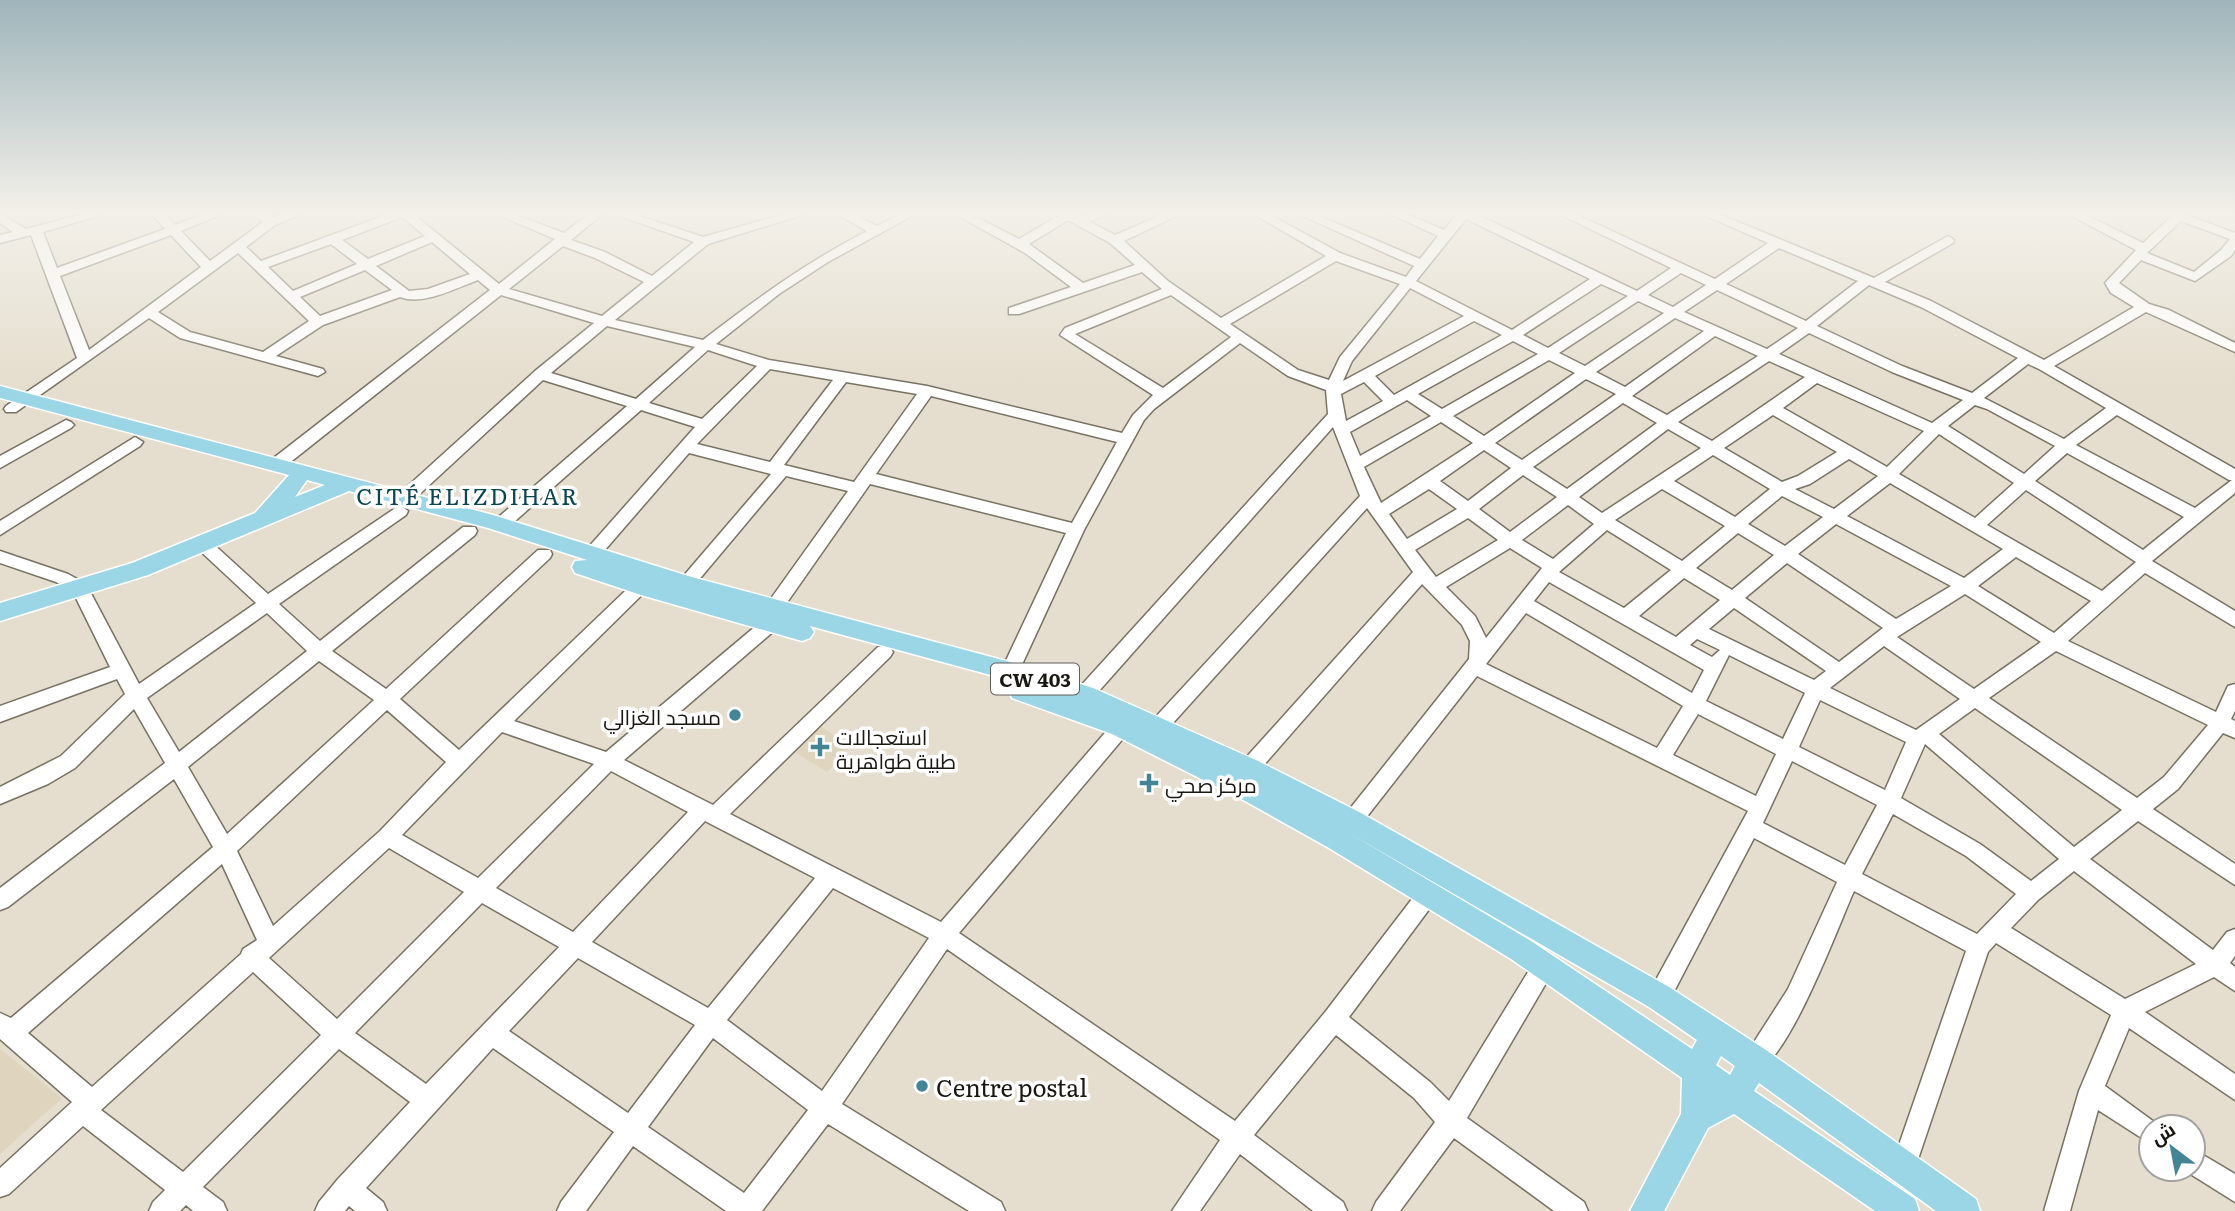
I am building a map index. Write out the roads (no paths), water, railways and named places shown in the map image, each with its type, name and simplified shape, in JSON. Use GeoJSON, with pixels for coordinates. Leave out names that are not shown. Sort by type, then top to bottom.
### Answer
{"type":"FeatureCollection","features":[{"type":"Feature","properties":{"kind":"main road","name":"CW 403"},"geometry":{"type":"LineString","coordinates":[[9,401],[277,464],[300,476]]}},
{"type":"Feature","properties":{"kind":"main road","name":"CW 403"},"geometry":{"type":"LineString","coordinates":[[9,401],[66,425],[300,476],[402,505],[500,525],[592,554],[647,580],[685,584],[771,617],[1010,671],[1084,695],[1126,722],[1254,793],[1345,830],[1659,997],[1755,1061],[1964,1211]]}},
{"type":"Feature","properties":{"kind":"main road"},"geometry":{"type":"LineString","coordinates":[[251,524],[285,496],[300,476]]}},
{"type":"Feature","properties":{"kind":"main road"},"geometry":{"type":"LineString","coordinates":[[0,612],[152,565],[339,488]]}},
{"type":"Feature","properties":{"kind":"main road","name":"CW 403"},"geometry":{"type":"LineString","coordinates":[[402,505],[469,531],[544,554],[647,580],[884,652],[1126,722],[1157,728],[1249,768],[1345,830],[1429,894],[1544,966],[1896,1209]]}},
{"type":"Feature","properties":{"kind":"main road"},"geometry":{"type":"LineString","coordinates":[[1646,1211],[1697,1117],[1697,1072],[1715,1035]]}},
{"type":"Feature","properties":{"kind":"main road"},"geometry":{"type":"LineString","coordinates":[[1697,1117],[1734,1097],[1755,1061]]}},
{"type":"Feature","properties":{"kind":"street"},"geometry":{"type":"LineString","coordinates":[[51,269],[85,359]]}},
{"type":"Feature","properties":{"kind":"street"},"geometry":{"type":"LineString","coordinates":[[54,274],[68,269]]}},
{"type":"Feature","properties":{"kind":"street"},"geometry":{"type":"LineString","coordinates":[[9,401],[85,359],[208,269]]}},
{"type":"Feature","properties":{"kind":"street"},"geometry":{"type":"LineString","coordinates":[[262,269],[318,322]]}},
{"type":"Feature","properties":{"kind":"street"},"geometry":{"type":"LineString","coordinates":[[291,296],[356,269]]}},
{"type":"Feature","properties":{"kind":"street"},"geometry":{"type":"LineString","coordinates":[[372,269],[400,292],[413,295],[430,293],[480,275]]}},
{"type":"Feature","properties":{"kind":"street"},"geometry":{"type":"LineString","coordinates":[[472,269],[498,290],[603,321],[706,345],[767,364],[927,391],[1125,439]]}},
{"type":"Feature","properties":{"kind":"street"},"geometry":{"type":"LineString","coordinates":[[277,464],[525,269]]}},
{"type":"Feature","properties":{"kind":"street"},"geometry":{"type":"LineString","coordinates":[[627,269],[652,281]]}},
{"type":"Feature","properties":{"kind":"street"},"geometry":{"type":"LineString","coordinates":[[0,796],[41,778],[68,762],[136,695],[402,505],[540,374],[668,269]]}},
{"type":"Feature","properties":{"kind":"street"},"geometry":{"type":"LineString","coordinates":[[500,525],[706,345],[807,269]]}},
{"type":"Feature","properties":{"kind":"street"},"geometry":{"type":"LineString","coordinates":[[1054,269],[1080,287]]}},
{"type":"Feature","properties":{"kind":"street"},"geometry":{"type":"LineString","coordinates":[[1014,311],[1138,269]]}},
{"type":"Feature","properties":{"kind":"street"},"geometry":{"type":"LineString","coordinates":[[1145,269],[1293,373],[1333,390],[1366,375],[1475,315]]}},
{"type":"Feature","properties":{"kind":"street"},"geometry":{"type":"LineString","coordinates":[[1220,324],[1314,269]]}},
{"type":"Feature","properties":{"kind":"street"},"geometry":{"type":"LineString","coordinates":[[1370,269],[1408,282],[1550,352],[1781,488],[1965,586],[2055,642],[2227,726]]}},
{"type":"Feature","properties":{"kind":"street"},"geometry":{"type":"LineString","coordinates":[[1420,269],[1345,360],[1333,390],[1339,422],[1368,497],[1428,579],[1458,608],[1476,631],[1479,641],[1476,664]]}},
{"type":"Feature","properties":{"kind":"street"},"geometry":{"type":"LineString","coordinates":[[1578,269],[1815,377],[1936,428],[2026,483],[2235,620]]}},
{"type":"Feature","properties":{"kind":"street"},"geometry":{"type":"LineString","coordinates":[[1355,466],[1550,352],[1679,269],[1915,377],[1974,399],[2066,445],[2196,516]]}},
{"type":"Feature","properties":{"kind":"street"},"geometry":{"type":"LineString","coordinates":[[1378,513],[1742,269]]}},
{"type":"Feature","properties":{"kind":"street"},"geometry":{"type":"LineString","coordinates":[[1843,269],[1947,314],[2028,357],[2235,476]]}},
{"type":"Feature","properties":{"kind":"street"},"geometry":{"type":"LineString","coordinates":[[1249,768],[1428,579],[1510,540],[1570,498],[1669,421],[1872,281],[1895,269]]}},
{"type":"Feature","properties":{"kind":"street"},"geometry":{"type":"LineString","coordinates":[[2126,269],[2112,283],[2116,290],[2144,307],[2232,343]]}},
{"type":"Feature","properties":{"kind":"street"},"geometry":{"type":"LineString","coordinates":[[2177,269],[2195,277],[2206,269]]}},
{"type":"Feature","properties":{"kind":"street"},"geometry":{"type":"LineString","coordinates":[[1084,695],[1339,422],[1399,397],[1515,334],[1600,279]]}},
{"type":"Feature","properties":{"kind":"street"},"geometry":{"type":"LineString","coordinates":[[1163,395],[1068,335],[1072,330],[1172,290]]}},
{"type":"Feature","properties":{"kind":"street"},"geometry":{"type":"LineString","coordinates":[[265,357],[318,322],[400,292]]}},
{"type":"Feature","properties":{"kind":"street"},"geometry":{"type":"LineString","coordinates":[[2044,366],[2144,307]]}},
{"type":"Feature","properties":{"kind":"street"},"geometry":{"type":"LineString","coordinates":[[149,312],[185,335],[318,372]]}},
{"type":"Feature","properties":{"kind":"street"},"geometry":{"type":"LineString","coordinates":[[1405,548],[1468,510],[1521,468],[1715,330]]}},
{"type":"Feature","properties":{"kind":"street"},"geometry":{"type":"LineString","coordinates":[[1010,671],[1076,530],[1143,411],[1239,337]]}},
{"type":"Feature","properties":{"kind":"street"},"geometry":{"type":"LineString","coordinates":[[1678,645],[1731,598],[1889,475],[1936,428],[2028,357]]}},
{"type":"Feature","properties":{"kind":"street"},"geometry":{"type":"LineString","coordinates":[[592,554],[705,425],[767,364]]}},
{"type":"Feature","properties":{"kind":"street"},"geometry":{"type":"LineString","coordinates":[[540,374],[705,425]]}},
{"type":"Feature","properties":{"kind":"street"},"geometry":{"type":"LineString","coordinates":[[1366,375],[1399,397],[1442,416],[1605,523],[1731,598],[1839,671]]}},
{"type":"Feature","properties":{"kind":"street"},"geometry":{"type":"LineString","coordinates":[[685,584],[777,470],[842,377]]}},
{"type":"Feature","properties":{"kind":"street"},"geometry":{"type":"LineString","coordinates":[[1345,830],[1550,570],[1605,523],[1607,518],[1815,377]]}},
{"type":"Feature","properties":{"kind":"street"},"geometry":{"type":"LineString","coordinates":[[162,1211],[609,761],[771,617],[861,482],[927,391]]}},
{"type":"Feature","properties":{"kind":"street"},"geometry":{"type":"LineString","coordinates":[[1773,408],[2102,599]]}},
{"type":"Feature","properties":{"kind":"street"},"geometry":{"type":"LineString","coordinates":[[1975,527],[2066,445],[2116,408]]}},
{"type":"Feature","properties":{"kind":"street"},"geometry":{"type":"LineString","coordinates":[[0,463],[66,425]]}},
{"type":"Feature","properties":{"kind":"street"},"geometry":{"type":"LineString","coordinates":[[0,529],[135,442]]}},
{"type":"Feature","properties":{"kind":"street"},"geometry":{"type":"LineString","coordinates":[[686,447],[777,470],[861,482],[1076,530]]}},
{"type":"Feature","properties":{"kind":"street"},"geometry":{"type":"LineString","coordinates":[[1626,617],[1781,488],[1804,480],[1848,452]]}},
{"type":"Feature","properties":{"kind":"street"},"geometry":{"type":"LineString","coordinates":[[1429,481],[1550,570],[1714,667]]}},
{"type":"Feature","properties":{"kind":"street"},"geometry":{"type":"LineString","coordinates":[[1663,482],[1786,554],[1977,698],[2235,876]]}},
{"type":"Feature","properties":{"kind":"street"},"geometry":{"type":"LineString","coordinates":[[1755,1061],[1771,1043],[1798,993],[1849,878],[1921,736],[2055,642],[2196,516],[2235,485]]}},
{"type":"Feature","properties":{"kind":"street"},"geometry":{"type":"LineString","coordinates":[[1157,728],[1368,497]]}},
{"type":"Feature","properties":{"kind":"street"},"geometry":{"type":"LineString","coordinates":[[0,900],[177,765],[469,531]]}},
{"type":"Feature","properties":{"kind":"street"},"geometry":{"type":"LineString","coordinates":[[203,544],[320,652],[388,700],[459,762]]}},
{"type":"Feature","properties":{"kind":"street"},"geometry":{"type":"LineString","coordinates":[[1659,997],[1789,751],[1816,689],[1890,633],[1965,586],[2014,550]]}},
{"type":"Feature","properties":{"kind":"street"},"geometry":{"type":"LineString","coordinates":[[214,1211],[86,1105],[5,1028],[225,849],[544,554]]}},
{"type":"Feature","properties":{"kind":"street"},"geometry":{"type":"LineString","coordinates":[[0,557],[62,578],[80,588],[121,670],[225,849],[270,941]]}},
{"type":"Feature","properties":{"kind":"street"},"geometry":{"type":"LineString","coordinates":[[0,1185],[251,956],[387,837],[459,762],[647,580]]}},
{"type":"Feature","properties":{"kind":"street"},"geometry":{"type":"LineString","coordinates":[[1523,603],[1695,704],[1889,801],[1973,850],[2031,893]]}},
{"type":"Feature","properties":{"kind":"street"},"geometry":{"type":"LineString","coordinates":[[1694,630],[1921,736],[2075,860],[2235,981]]}},
{"type":"Feature","properties":{"kind":"street"},"geometry":{"type":"LineString","coordinates":[[1660,759],[1728,646]]}},
{"type":"Feature","properties":{"kind":"street"},"geometry":{"type":"LineString","coordinates":[[328,1211],[575,943],[708,813],[884,652]]}},
{"type":"Feature","properties":{"kind":"street"},"geometry":{"type":"LineString","coordinates":[[1476,664],[1660,759],[1849,878],[1986,938],[2124,1011],[2235,1088]]}},
{"type":"Feature","properties":{"kind":"street"},"geometry":{"type":"LineString","coordinates":[[0,715],[121,670]]}},
{"type":"Feature","properties":{"kind":"street"},"geometry":{"type":"LineString","coordinates":[[1903,1168],[1986,938],[2031,893],[2171,783],[2227,726],[2235,691]]}},
{"type":"Feature","properties":{"kind":"street"},"geometry":{"type":"LineString","coordinates":[[492,1034],[746,1210],[825,1108],[944,935],[1126,722]]}},
{"type":"Feature","properties":{"kind":"street"},"geometry":{"type":"LineString","coordinates":[[500,724],[609,761],[944,935],[1237,1137],[1334,1211]]}},
{"type":"Feature","properties":{"kind":"street"},"geometry":{"type":"LineString","coordinates":[[387,837],[711,1022],[825,1108],[992,1211]]}},
{"type":"Feature","properties":{"kind":"street"},"geometry":{"type":"LineString","coordinates":[[570,1211],[632,1132],[711,1022],[829,877]]}},
{"type":"Feature","properties":{"kind":"street"},"geometry":{"type":"LineString","coordinates":[[1185,1211],[1237,1137],[1334,1019],[1429,894]]}},
{"type":"Feature","properties":{"kind":"street"},"geometry":{"type":"LineString","coordinates":[[2057,1211],[2091,1091],[2124,1011],[2214,967],[2235,939]]}},
{"type":"Feature","properties":{"kind":"street"},"geometry":{"type":"LineString","coordinates":[[251,956],[336,1033],[428,1100]]}},
{"type":"Feature","properties":{"kind":"street"},"geometry":{"type":"LineString","coordinates":[[1385,1211],[1451,1121],[1544,966]]}},
{"type":"Feature","properties":{"kind":"street"},"geometry":{"type":"LineString","coordinates":[[1334,1019],[1422,1090],[1451,1121],[1575,1211]]}},
{"type":"Feature","properties":{"kind":"street"},"geometry":{"type":"LineString","coordinates":[[2091,1091],[2137,1122]]}},
{"type":"Feature","properties":{"kind":"street"},"geometry":{"type":"LineString","coordinates":[[2207,1170],[2235,1189]]}},
{"type":"Feature","properties":{"kind":"street"},"geometry":{"type":"LineString","coordinates":[[347,1188],[374,1211]]}},
{"type":"Feature","properties":{"kind":"place","name":"مسجد الغزالي"},"geometry":{"type":"Point","coordinates":[735,715]}},
{"type":"Feature","properties":{"kind":"place","name":"استعجالات طبية طواهرية"},"geometry":{"type":"Point","coordinates":[820,747]}},
{"type":"Feature","properties":{"kind":"place","name":"مركز صحي"},"geometry":{"type":"Point","coordinates":[1149,783]}},
{"type":"Feature","properties":{"kind":"place","name":"Centre postal"},"geometry":{"type":"Point","coordinates":[922,1086]}},
{"type":"Feature","properties":{"kind":"district","name":"CITÉ ELIZDIHAR"},"geometry":{"type":"Point","coordinates":[468,495]}}]}
